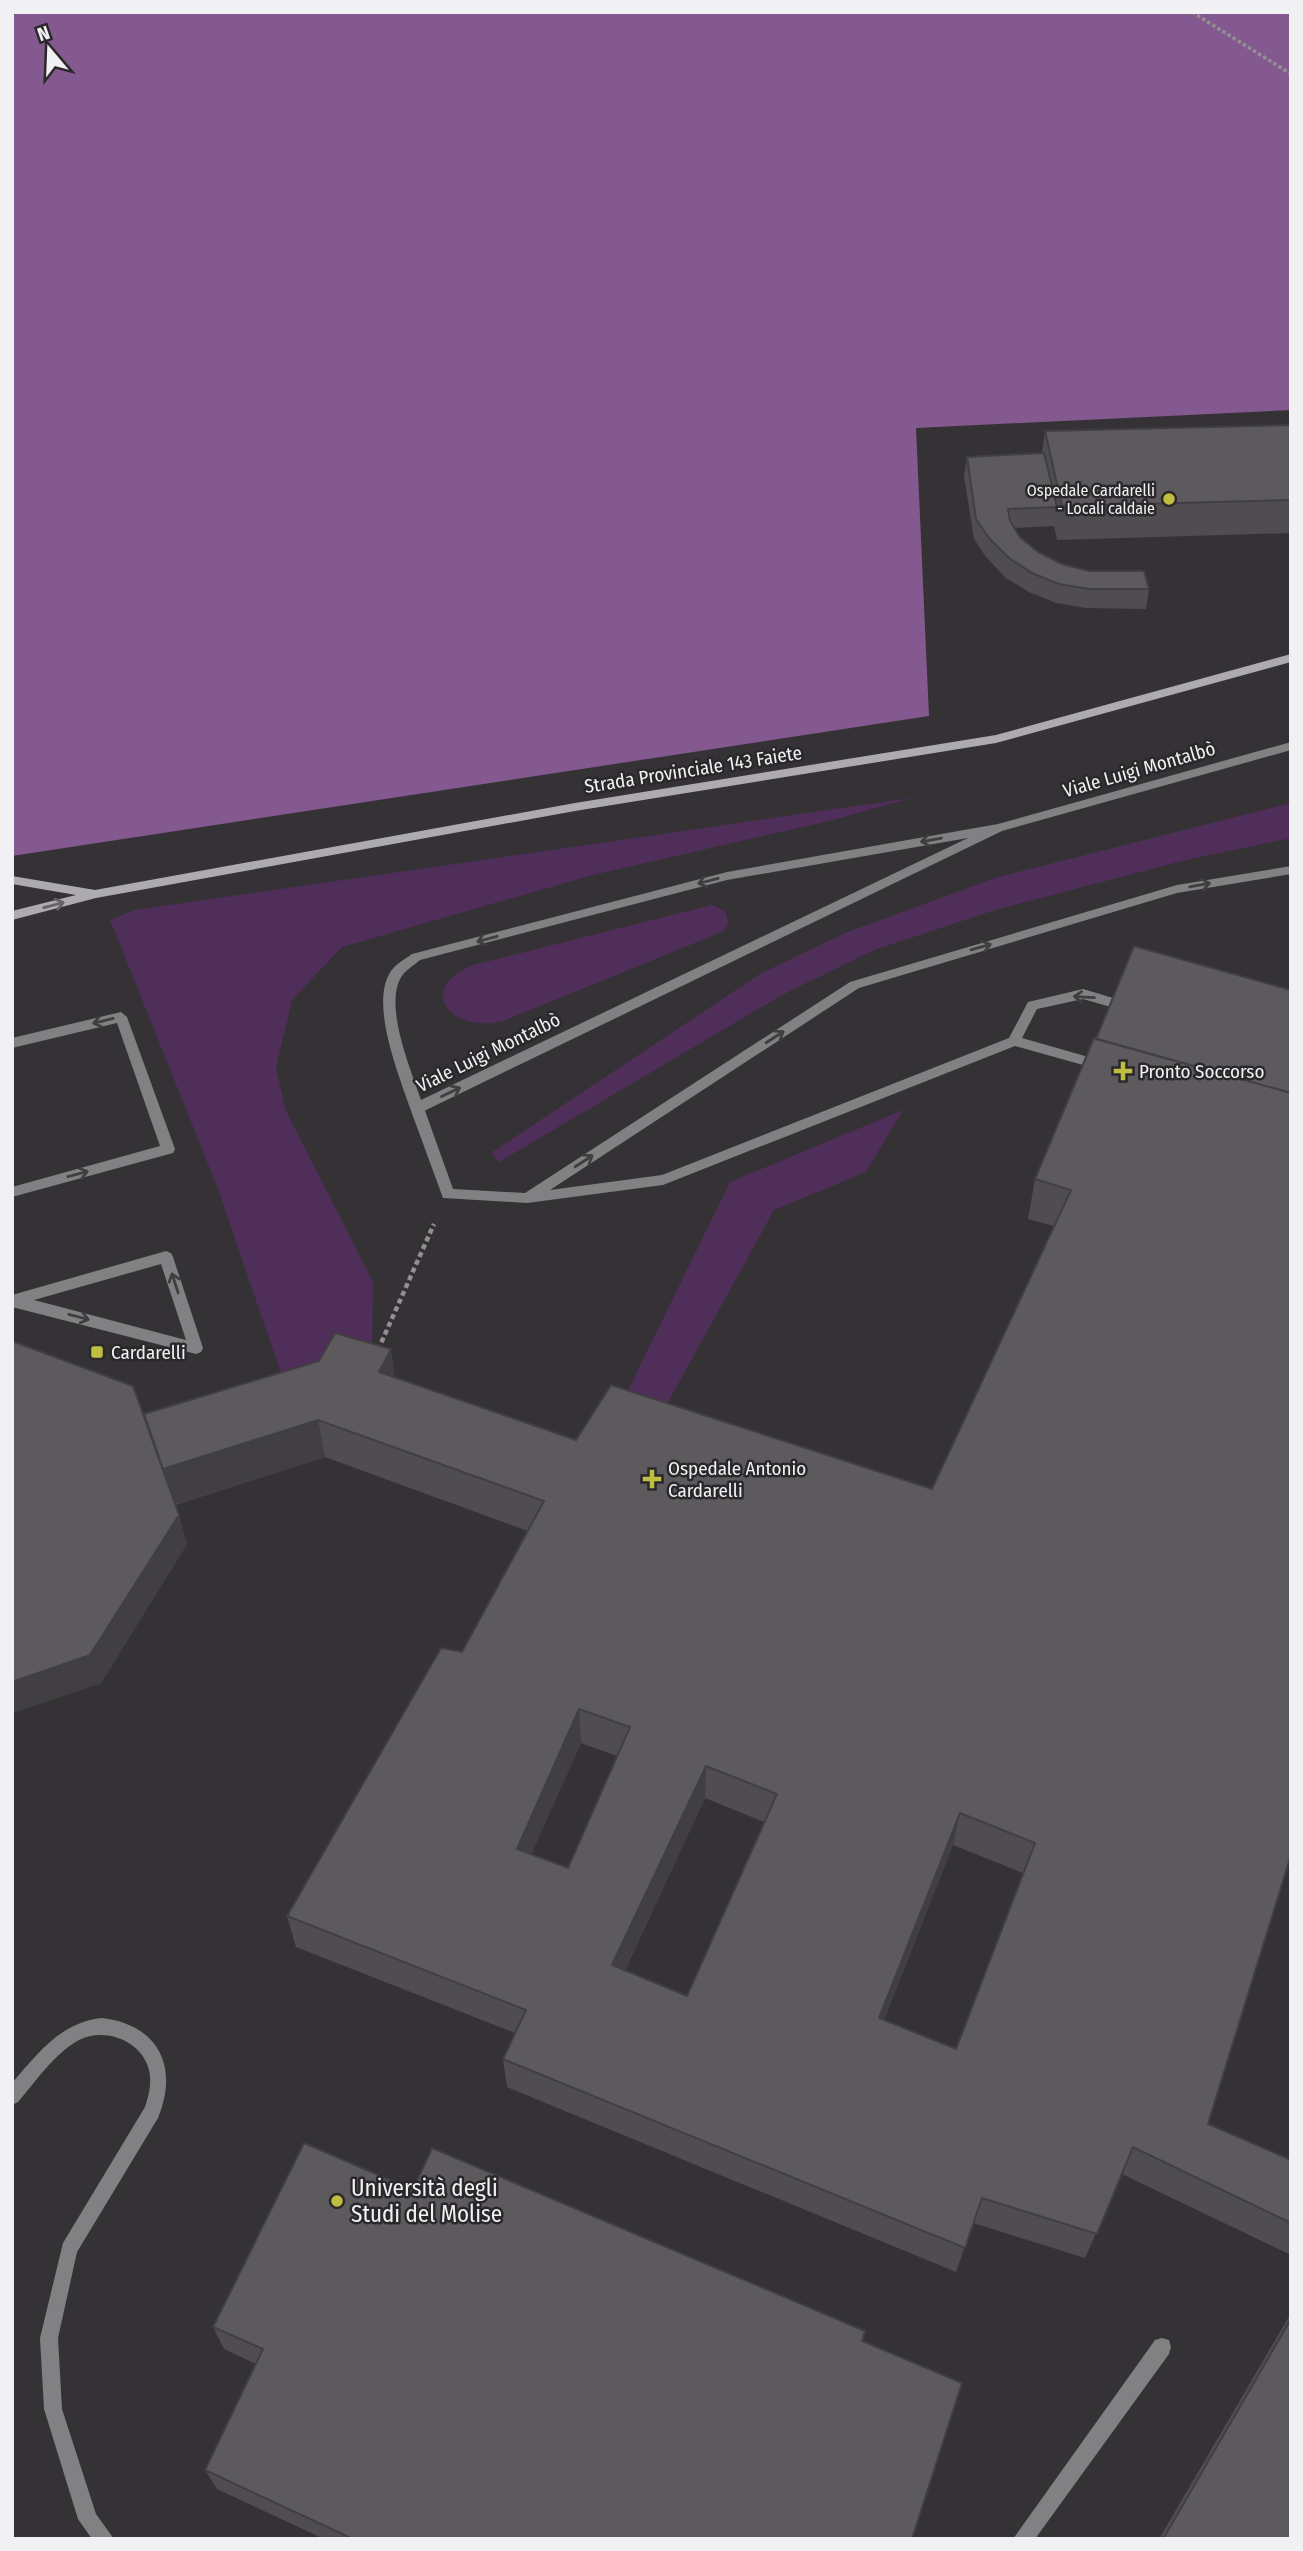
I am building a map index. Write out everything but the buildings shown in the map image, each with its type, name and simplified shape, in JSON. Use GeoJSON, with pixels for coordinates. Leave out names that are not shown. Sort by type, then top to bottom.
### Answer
{"type":"FeatureCollection","features":[{"type":"Feature","properties":{"kind":"main road","name":"Strada Provinciale 143 Faiete"},"geometry":{"type":"LineString","coordinates":[[12,916],[96,894],[575,807],[996,739],[1291,658]]}},
{"type":"Feature","properties":{"kind":"main road","name":"Strada Provinciale 143 Faiete"},"geometry":{"type":"LineString","coordinates":[[12,880],[96,894]]}},
{"type":"Feature","properties":{"kind":"street","name":"Viale Luigi Montalbò"},"geometry":{"type":"LineString","coordinates":[[998,828],[416,1108],[395,1040],[389,1002],[395,975],[416,957],[727,876],[998,828],[1291,746]]}},
{"type":"Feature","properties":{"kind":"street"},"geometry":{"type":"LineString","coordinates":[[527,1198],[855,985],[1177,889],[1291,870]]}},
{"type":"Feature","properties":{"kind":"street"},"geometry":{"type":"LineString","coordinates":[[1013,1041],[1033,1005],[1083,994],[1135,1009]]}},
{"type":"Feature","properties":{"kind":"street"},"geometry":{"type":"LineString","coordinates":[[12,1043],[121,1017],[168,1149],[12,1192]]}},
{"type":"Feature","properties":{"kind":"street"},"geometry":{"type":"LineString","coordinates":[[416,1108],[448,1194],[527,1198],[663,1180],[1013,1041],[1116,1069]]}},
{"type":"Feature","properties":{"kind":"street"},"geometry":{"type":"LineString","coordinates":[[166,1257],[196,1348],[40,1307],[13,1301],[166,1257]]}},
{"type":"Feature","properties":{"kind":"street"},"geometry":{"type":"LineString","coordinates":[[12,2096],[61,2042],[80,2031],[101,2026],[121,2029],[139,2038],[152,2053],[158,2070],[159,2090],[152,2112],[69,2249],[49,2338],[53,2409],[88,2519],[104,2539]]}},
{"type":"Feature","properties":{"kind":"street"},"geometry":{"type":"LineString","coordinates":[[1023,2539],[1162,2347]]}},
{"type":"Feature","properties":{"kind":"path"},"geometry":{"type":"LineString","coordinates":[[1192,12],[1291,74]]}},
{"type":"Feature","properties":{"kind":"path"},"geometry":{"type":"LineString","coordinates":[[376,1354],[448,1194]]}},
{"type":"Feature","properties":{"kind":"shaded area"},"geometry":{"type":"Polygon","coordinates":[[[12,12],[1291,12],[1291,410],[916,428],[929,716],[12,856],[12,12]]]}},
{"type":"Feature","properties":{"kind":"shaded area"},"geometry":{"type":"Polygon","coordinates":[[[912,798],[833,820],[593,875],[342,947],[292,1000],[276,1068],[286,1111],[373,1282],[372,1352],[283,1379],[218,1189],[110,920],[135,910],[912,798]]]}},
{"type":"Feature","properties":{"kind":"shaded area"},"geometry":{"type":"Polygon","coordinates":[[[1291,803],[1291,838],[1182,861],[995,910],[874,950],[782,995],[499,1162],[491,1153],[760,974],[845,933],[998,877],[1291,803]]]}},
{"type":"Feature","properties":{"kind":"shaded area"},"geometry":{"type":"Polygon","coordinates":[[[712,905],[725,911],[729,924],[722,932],[503,1021],[485,1023],[456,1016],[447,1007],[443,997],[445,986],[455,975],[473,965],[712,905]]]}},
{"type":"Feature","properties":{"kind":"shaded area"},"geometry":{"type":"Polygon","coordinates":[[[903,1110],[866,1172],[774,1210],[651,1433],[612,1423],[730,1182],[903,1110]]]}},
{"type":"Feature","properties":{"kind":"place","name":"Ospedale Cardarelli - Locali caldaie"},"geometry":{"type":"Point","coordinates":[1169,499]}},
{"type":"Feature","properties":{"kind":"place","name":"Pronto Soccorso"},"geometry":{"type":"Point","coordinates":[1123,1071]}},
{"type":"Feature","properties":{"kind":"place","name":"Cardarelli"},"geometry":{"type":"Point","coordinates":[97,1352]}},
{"type":"Feature","properties":{"kind":"place","name":"Ospedale Antonio Cardarelli"},"geometry":{"type":"Point","coordinates":[652,1479]}},
{"type":"Feature","properties":{"kind":"place","name":"Università degli Studi del Molise"},"geometry":{"type":"Point","coordinates":[337,2201]}}]}
